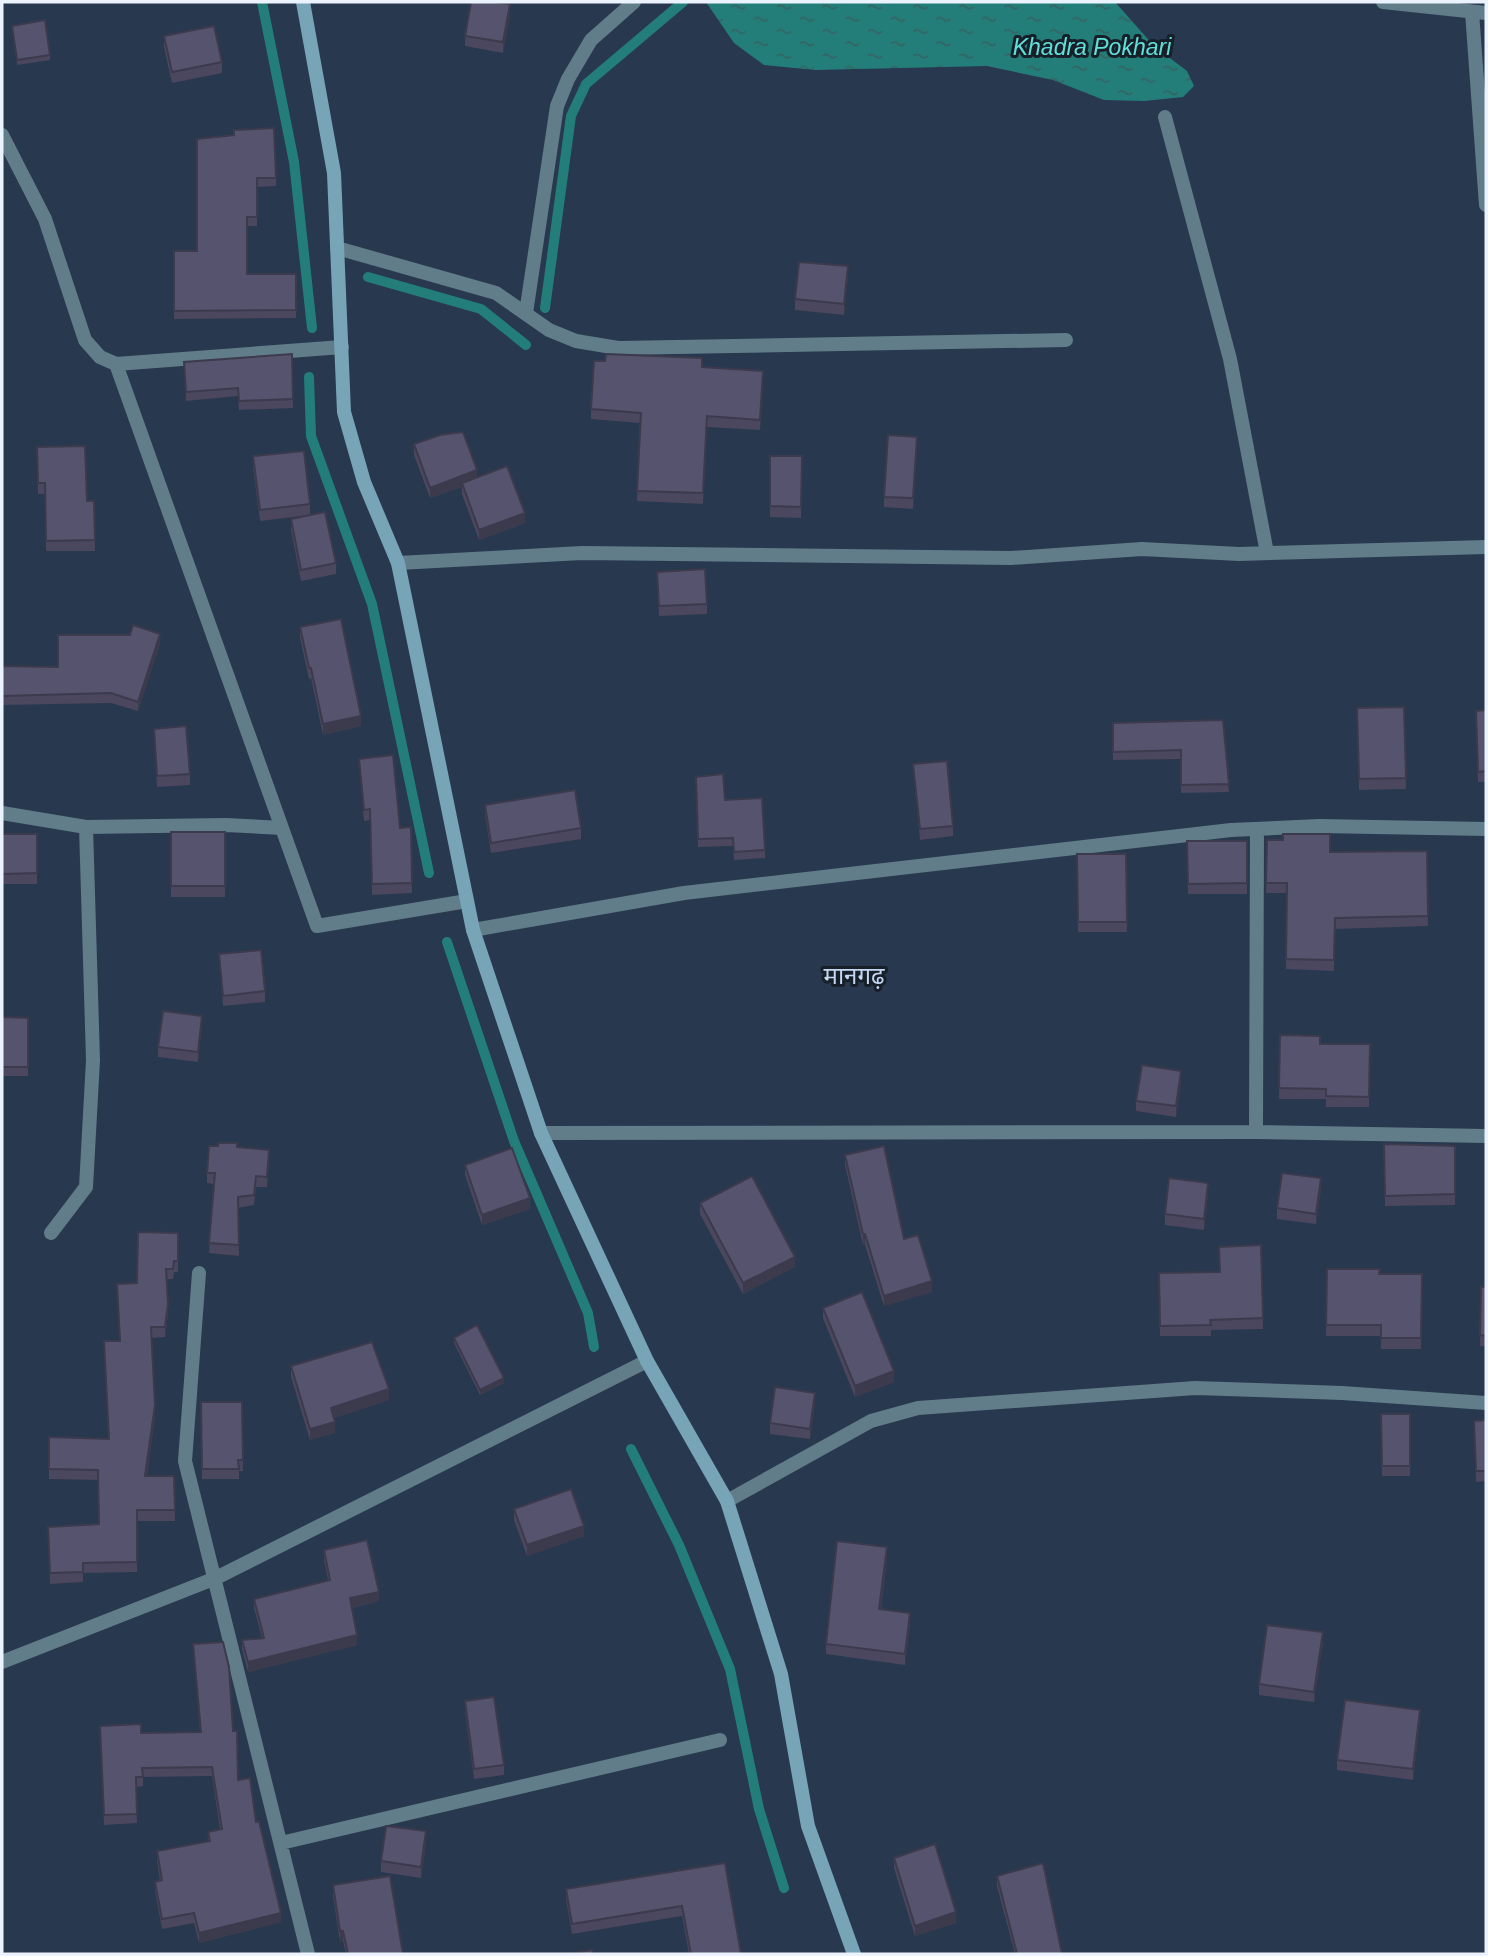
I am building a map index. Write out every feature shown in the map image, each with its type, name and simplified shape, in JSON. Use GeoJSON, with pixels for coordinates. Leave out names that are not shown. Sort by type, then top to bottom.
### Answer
{"type":"FeatureCollection","features":[{"type":"Feature","properties":{"kind":"street"},"geometry":{"type":"LineString","coordinates":[[303,2],[334,173],[344,412],[364,482],[398,563],[473,930],[541,1133],[647,1361],[727,1501],[780,1674],[808,1826],[854,1954]]}},
{"type":"Feature","properties":{"kind":"street"},"geometry":{"type":"LineString","coordinates":[[526,313],[557,106],[568,79],[591,40],[634,2]]}},
{"type":"Feature","properties":{"kind":"street"},"geometry":{"type":"LineString","coordinates":[[1383,2],[1479,13],[1486,205]]}},
{"type":"Feature","properties":{"kind":"street"},"geometry":{"type":"LineString","coordinates":[[1165,117],[1230,359],[1266,553]]}},
{"type":"Feature","properties":{"kind":"street"},"geometry":{"type":"LineString","coordinates":[[2,135],[45,219],[85,340],[100,357],[116,363],[342,347]]}},
{"type":"Feature","properties":{"kind":"street"},"geometry":{"type":"LineString","coordinates":[[337,248],[496,293],[549,330],[576,341],[618,348],[1066,340]]}},
{"type":"Feature","properties":{"kind":"street"},"geometry":{"type":"LineString","coordinates":[[116,363],[317,926],[467,901]]}},
{"type":"Feature","properties":{"kind":"street"},"geometry":{"type":"LineString","coordinates":[[398,563],[582,553],[1011,558],[1142,549],[1239,554],[1486,547]]}},
{"type":"Feature","properties":{"kind":"street"},"geometry":{"type":"LineString","coordinates":[[2,813],[86,827],[226,825],[282,828]]}},
{"type":"Feature","properties":{"kind":"street"},"geometry":{"type":"LineString","coordinates":[[473,930],[684,893],[1231,830],[1319,826],[1486,830]]}},
{"type":"Feature","properties":{"kind":"street"},"geometry":{"type":"LineString","coordinates":[[51,1233],[86,1188],[93,1060],[86,827]]}},
{"type":"Feature","properties":{"kind":"street"},"geometry":{"type":"LineString","coordinates":[[1256,1132],[1257,829]]}},
{"type":"Feature","properties":{"kind":"street"},"geometry":{"type":"LineString","coordinates":[[541,1133],[1256,1132],[1486,1136]]}},
{"type":"Feature","properties":{"kind":"street"},"geometry":{"type":"LineString","coordinates":[[199,1273],[185,1461],[308,1954]]}},
{"type":"Feature","properties":{"kind":"street"},"geometry":{"type":"LineString","coordinates":[[2,1662],[216,1578],[647,1361]]}},
{"type":"Feature","properties":{"kind":"street"},"geometry":{"type":"LineString","coordinates":[[727,1501],[870,1421],[918,1408],[1195,1388],[1342,1393],[1486,1403]]}},
{"type":"Feature","properties":{"kind":"street"},"geometry":{"type":"LineString","coordinates":[[281,1843],[720,1740]]}},
{"type":"Feature","properties":{"kind":"water","name":"Khadra Pokhari"},"geometry":{"type":"Polygon","coordinates":[[[706,2],[1115,2],[1154,46],[1187,71],[1194,86],[1183,97],[1144,101],[1104,100],[1053,80],[987,66],[815,70],[764,65],[734,43],[706,2]]]}},
{"type":"Feature","properties":{"kind":"building"},"geometry":{"type":"Polygon","coordinates":[[[471,2],[510,4],[503,42],[465,36],[471,2]]]}},
{"type":"Feature","properties":{"kind":"building"},"geometry":{"type":"Polygon","coordinates":[[[45,20],[50,55],[17,60],[12,26],[45,20]]]}},
{"type":"Feature","properties":{"kind":"building"},"geometry":{"type":"Polygon","coordinates":[[[214,26],[222,62],[172,72],[164,36],[214,26]]]}},
{"type":"Feature","properties":{"kind":"building"},"geometry":{"type":"Polygon","coordinates":[[[274,128],[276,178],[257,178],[257,217],[247,217],[247,274],[296,274],[296,310],[174,311],[174,251],[197,251],[197,139],[234,135],[234,130],[274,128]]]}},
{"type":"Feature","properties":{"kind":"building"},"geometry":{"type":"Polygon","coordinates":[[[799,262],[848,266],[844,304],[795,299],[799,262]]]}},
{"type":"Feature","properties":{"kind":"building"},"geometry":{"type":"Polygon","coordinates":[[[292,354],[293,399],[239,401],[238,388],[186,392],[184,362],[292,354]]]}},
{"type":"Feature","properties":{"kind":"building"},"geometry":{"type":"Polygon","coordinates":[[[606,354],[702,358],[702,367],[763,371],[760,420],[707,416],[703,493],[637,491],[641,413],[591,409],[594,361],[605,361],[606,354]]]}},
{"type":"Feature","properties":{"kind":"building"},"geometry":{"type":"Polygon","coordinates":[[[463,432],[477,470],[430,488],[414,444],[440,435],[463,432]]]}},
{"type":"Feature","properties":{"kind":"building"},"geometry":{"type":"Polygon","coordinates":[[[888,435],[917,437],[913,498],[884,497],[888,435]]]}},
{"type":"Feature","properties":{"kind":"building"},"geometry":{"type":"Polygon","coordinates":[[[85,446],[87,501],[94,501],[95,540],[46,541],[45,483],[38,483],[37,447],[85,446]]]}},
{"type":"Feature","properties":{"kind":"building"},"geometry":{"type":"Polygon","coordinates":[[[304,451],[310,504],[260,510],[253,456],[304,451]]]}},
{"type":"Feature","properties":{"kind":"building"},"geometry":{"type":"Polygon","coordinates":[[[770,456],[802,456],[801,507],[770,506],[770,456]]]}},
{"type":"Feature","properties":{"kind":"building"},"geometry":{"type":"Polygon","coordinates":[[[507,466],[525,513],[479,530],[462,483],[507,466]]]}},
{"type":"Feature","properties":{"kind":"building"},"geometry":{"type":"Polygon","coordinates":[[[325,512],[336,563],[301,570],[291,519],[325,512]]]}},
{"type":"Feature","properties":{"kind":"building"},"geometry":{"type":"Polygon","coordinates":[[[705,569],[707,604],[659,606],[657,572],[705,569]]]}},
{"type":"Feature","properties":{"kind":"building"},"geometry":{"type":"Polygon","coordinates":[[[341,619],[361,716],[323,724],[300,627],[341,619]]]}},
{"type":"Feature","properties":{"kind":"building"},"geometry":{"type":"Polygon","coordinates":[[[133,625],[160,634],[138,702],[111,693],[2,696],[2,666],[58,667],[58,635],[130,635],[133,625]]]}},
{"type":"Feature","properties":{"kind":"building"},"geometry":{"type":"Polygon","coordinates":[[[1404,707],[1406,778],[1359,779],[1357,708],[1404,707]]]}},
{"type":"Feature","properties":{"kind":"building"},"geometry":{"type":"Polygon","coordinates":[[[1486,710],[1486,771],[1478,772],[1476,711],[1486,710]]]}},
{"type":"Feature","properties":{"kind":"building"},"geometry":{"type":"Polygon","coordinates":[[[1223,720],[1229,784],[1181,785],[1181,750],[1113,752],[1113,723],[1223,720]]]}},
{"type":"Feature","properties":{"kind":"building"},"geometry":{"type":"Polygon","coordinates":[[[186,726],[190,774],[157,776],[154,729],[186,726]]]}},
{"type":"Feature","properties":{"kind":"building"},"geometry":{"type":"Polygon","coordinates":[[[393,755],[400,828],[411,827],[412,883],[372,884],[370,809],[364,810],[359,759],[393,755]]]}},
{"type":"Feature","properties":{"kind":"building"},"geometry":{"type":"Polygon","coordinates":[[[947,761],[953,826],[920,829],[913,764],[947,761]]]}},
{"type":"Feature","properties":{"kind":"building"},"geometry":{"type":"Polygon","coordinates":[[[723,774],[725,800],[762,798],[765,850],[734,852],[733,838],[698,839],[696,777],[723,774]]]}},
{"type":"Feature","properties":{"kind":"building"},"geometry":{"type":"Polygon","coordinates":[[[575,790],[581,828],[491,843],[485,805],[575,790]]]}},
{"type":"Feature","properties":{"kind":"building"},"geometry":{"type":"Polygon","coordinates":[[[171,832],[225,832],[225,886],[171,886],[171,832]]]}},
{"type":"Feature","properties":{"kind":"building"},"geometry":{"type":"Polygon","coordinates":[[[2,834],[37,834],[37,873],[2,874],[2,834]]]}},
{"type":"Feature","properties":{"kind":"building"},"geometry":{"type":"Polygon","coordinates":[[[1283,834],[1330,834],[1330,852],[1427,851],[1428,916],[1335,918],[1334,960],[1286,959],[1287,883],[1266,883],[1267,840],[1283,840],[1283,834]]]}},
{"type":"Feature","properties":{"kind":"building"},"geometry":{"type":"Polygon","coordinates":[[[1187,841],[1247,841],[1247,883],[1188,884],[1187,841]]]}},
{"type":"Feature","properties":{"kind":"building"},"geometry":{"type":"Polygon","coordinates":[[[1077,854],[1126,854],[1127,922],[1078,922],[1077,854]]]}},
{"type":"Feature","properties":{"kind":"building"},"geometry":{"type":"Polygon","coordinates":[[[261,950],[265,991],[223,996],[219,954],[261,950]]]}},
{"type":"Feature","properties":{"kind":"building"},"geometry":{"type":"Polygon","coordinates":[[[163,1011],[202,1016],[198,1052],[158,1047],[163,1011]]]}},
{"type":"Feature","properties":{"kind":"building"},"geometry":{"type":"Polygon","coordinates":[[[2,1017],[28,1018],[28,1067],[2,1067],[2,1017]]]}},
{"type":"Feature","properties":{"kind":"building"},"geometry":{"type":"Polygon","coordinates":[[[1280,1035],[1320,1036],[1320,1044],[1370,1044],[1369,1097],[1326,1096],[1326,1089],[1279,1088],[1280,1035]]]}},
{"type":"Feature","properties":{"kind":"building"},"geometry":{"type":"Polygon","coordinates":[[[1142,1065],[1181,1071],[1176,1106],[1136,1101],[1142,1065]]]}},
{"type":"Feature","properties":{"kind":"building"},"geometry":{"type":"Polygon","coordinates":[[[218,1143],[237,1143],[237,1147],[269,1150],[267,1177],[256,1176],[254,1195],[238,1197],[239,1245],[209,1243],[215,1173],[207,1173],[209,1146],[218,1146],[218,1143]]]}},
{"type":"Feature","properties":{"kind":"building"},"geometry":{"type":"Polygon","coordinates":[[[1384,1144],[1455,1146],[1455,1194],[1385,1196],[1384,1144]]]}},
{"type":"Feature","properties":{"kind":"building"},"geometry":{"type":"Polygon","coordinates":[[[884,1146],[904,1239],[918,1235],[932,1281],[884,1296],[863,1234],[845,1155],[884,1146]]]}},
{"type":"Feature","properties":{"kind":"building"},"geometry":{"type":"Polygon","coordinates":[[[512,1148],[530,1198],[482,1215],[465,1165],[512,1148]]]}},
{"type":"Feature","properties":{"kind":"building"},"geometry":{"type":"Polygon","coordinates":[[[1282,1173],[1321,1178],[1316,1214],[1277,1208],[1282,1173]]]}},
{"type":"Feature","properties":{"kind":"building"},"geometry":{"type":"Polygon","coordinates":[[[752,1176],[795,1257],[743,1283],[700,1203],[752,1176]]]}},
{"type":"Feature","properties":{"kind":"building"},"geometry":{"type":"Polygon","coordinates":[[[1169,1178],[1208,1183],[1204,1219],[1165,1214],[1169,1178]]]}},
{"type":"Feature","properties":{"kind":"building"},"geometry":{"type":"Polygon","coordinates":[[[138,1232],[178,1233],[178,1261],[174,1261],[173,1269],[166,1269],[168,1304],[165,1327],[151,1327],[155,1405],[145,1476],[174,1476],[175,1510],[137,1510],[137,1562],[83,1563],[83,1572],[50,1573],[48,1527],[99,1524],[98,1470],[49,1469],[49,1437],[109,1439],[104,1341],[120,1341],[117,1284],[137,1283],[138,1232]]]}},
{"type":"Feature","properties":{"kind":"building"},"geometry":{"type":"Polygon","coordinates":[[[1261,1245],[1263,1318],[1210,1320],[1211,1325],[1160,1326],[1159,1273],[1220,1272],[1219,1247],[1261,1245]]]}},
{"type":"Feature","properties":{"kind":"building"},"geometry":{"type":"Polygon","coordinates":[[[1327,1269],[1380,1269],[1379,1274],[1422,1274],[1421,1338],[1381,1338],[1381,1325],[1326,1325],[1327,1269]]]}},
{"type":"Feature","properties":{"kind":"building"},"geometry":{"type":"Polygon","coordinates":[[[1481,1287],[1486,1287],[1486,1336],[1480,1335],[1481,1287]]]}},
{"type":"Feature","properties":{"kind":"building"},"geometry":{"type":"Polygon","coordinates":[[[862,1292],[894,1371],[855,1386],[823,1308],[862,1292]]]}},
{"type":"Feature","properties":{"kind":"building"},"geometry":{"type":"Polygon","coordinates":[[[477,1325],[504,1378],[480,1390],[454,1338],[477,1325]]]}},
{"type":"Feature","properties":{"kind":"building"},"geometry":{"type":"Polygon","coordinates":[[[372,1342],[389,1389],[331,1408],[335,1422],[310,1429],[291,1366],[372,1342]]]}},
{"type":"Feature","properties":{"kind":"building"},"geometry":{"type":"Polygon","coordinates":[[[775,1387],[815,1393],[810,1429],[770,1423],[775,1387]]]}},
{"type":"Feature","properties":{"kind":"building"},"geometry":{"type":"Polygon","coordinates":[[[201,1402],[242,1402],[243,1460],[238,1460],[239,1469],[202,1469],[201,1402]]]}},
{"type":"Feature","properties":{"kind":"building"},"geometry":{"type":"Polygon","coordinates":[[[1381,1414],[1410,1414],[1410,1466],[1382,1466],[1381,1414]]]}},
{"type":"Feature","properties":{"kind":"building"},"geometry":{"type":"Polygon","coordinates":[[[1486,1420],[1486,1471],[1476,1471],[1474,1421],[1486,1420]]]}},
{"type":"Feature","properties":{"kind":"building"},"geometry":{"type":"Polygon","coordinates":[[[571,1489],[584,1526],[527,1545],[514,1509],[571,1489]]]}},
{"type":"Feature","properties":{"kind":"building"},"geometry":{"type":"Polygon","coordinates":[[[367,1540],[379,1592],[350,1598],[357,1635],[248,1662],[242,1640],[264,1638],[254,1599],[330,1580],[324,1550],[367,1540]]]}},
{"type":"Feature","properties":{"kind":"building"},"geometry":{"type":"Polygon","coordinates":[[[837,1541],[887,1547],[879,1609],[910,1613],[905,1654],[826,1644],[837,1541]]]}},
{"type":"Feature","properties":{"kind":"building"},"geometry":{"type":"Polygon","coordinates":[[[1267,1625],[1323,1632],[1314,1692],[1259,1684],[1267,1625]]]}},
{"type":"Feature","properties":{"kind":"building"},"geometry":{"type":"Polygon","coordinates":[[[223,1642],[229,1667],[233,1731],[237,1731],[238,1780],[250,1778],[256,1822],[259,1821],[281,1913],[199,1933],[194,1913],[162,1919],[155,1882],[162,1880],[157,1851],[210,1841],[208,1832],[222,1829],[212,1767],[142,1768],[143,1777],[136,1777],[137,1814],[104,1815],[100,1726],[141,1724],[141,1733],[201,1732],[193,1644],[223,1642]]]}},
{"type":"Feature","properties":{"kind":"building"},"geometry":{"type":"Polygon","coordinates":[[[494,1697],[504,1765],[474,1769],[465,1701],[494,1697]]]}},
{"type":"Feature","properties":{"kind":"building"},"geometry":{"type":"Polygon","coordinates":[[[1345,1700],[1420,1710],[1413,1769],[1337,1760],[1345,1700]]]}},
{"type":"Feature","properties":{"kind":"building"},"geometry":{"type":"Polygon","coordinates":[[[386,1826],[426,1831],[421,1867],[381,1861],[386,1826]]]}},
{"type":"Feature","properties":{"kind":"building"},"geometry":{"type":"Polygon","coordinates":[[[935,1844],[956,1912],[915,1926],[894,1858],[935,1844]]]}},
{"type":"Feature","properties":{"kind":"building"},"geometry":{"type":"Polygon","coordinates":[[[725,1863],[741,1954],[691,1954],[682,1906],[572,1924],[566,1889],[725,1863]]]}},
{"type":"Feature","properties":{"kind":"building"},"geometry":{"type":"Polygon","coordinates":[[[1043,1863],[1062,1954],[1017,1954],[997,1876],[1043,1863]]]}},
{"type":"Feature","properties":{"kind":"building"},"geometry":{"type":"Polygon","coordinates":[[[390,1876],[403,1954],[348,1954],[343,1931],[340,1931],[333,1885],[390,1876]]]}},
{"type":"Feature","properties":{"kind":"building"},"geometry":{"type":"Polygon","coordinates":[[[592,1950],[593,1954],[568,1954],[592,1950]]]}},
{"type":"Feature","properties":{"kind":"waterway"},"geometry":{"type":"LineString","coordinates":[[262,2],[294,162],[312,328]]}},
{"type":"Feature","properties":{"kind":"waterway"},"geometry":{"type":"LineString","coordinates":[[545,308],[571,116],[586,84],[683,2]]}},
{"type":"Feature","properties":{"kind":"waterway"},"geometry":{"type":"LineString","coordinates":[[368,277],[481,309],[526,345]]}},
{"type":"Feature","properties":{"kind":"waterway"},"geometry":{"type":"LineString","coordinates":[[309,377],[311,436],[372,604],[429,873]]}},
{"type":"Feature","properties":{"kind":"waterway"},"geometry":{"type":"LineString","coordinates":[[447,942],[514,1141],[588,1313],[594,1347]]}},
{"type":"Feature","properties":{"kind":"waterway"},"geometry":{"type":"LineString","coordinates":[[631,1449],[679,1545],[730,1669],[759,1809],[784,1888]]}},
{"type":"Feature","properties":{"kind":"district","name":"मानगढ़"},"geometry":{"type":"Point","coordinates":[854,976]}}]}
